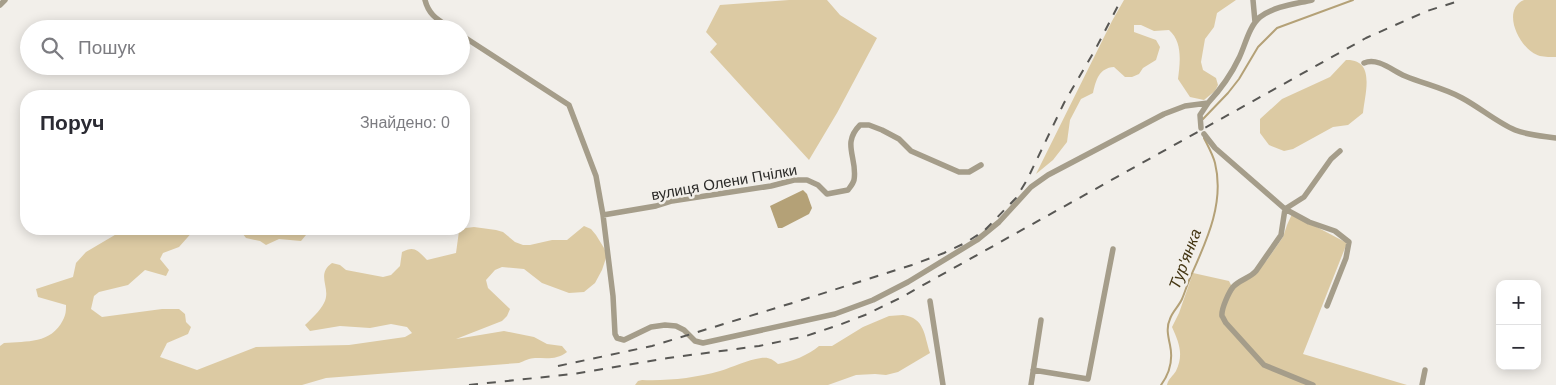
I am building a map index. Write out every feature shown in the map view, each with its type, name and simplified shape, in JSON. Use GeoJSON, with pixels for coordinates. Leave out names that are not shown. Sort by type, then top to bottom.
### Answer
{"type":"FeatureCollection","features":[{"type":"Feature","properties":{"kind":"street"},"geometry":{"type":"LineString","coordinates":[[0,5],[5,0]]}},
{"type":"Feature","properties":{"kind":"street"},"geometry":{"type":"LineString","coordinates":[[425,0],[431,15],[438,20]]}},
{"type":"Feature","properties":{"kind":"street"},"geometry":{"type":"LineString","coordinates":[[1253,0],[1255,22]]}},
{"type":"Feature","properties":{"kind":"street"},"geometry":{"type":"LineString","coordinates":[[1201,128],[1200,115],[1227,80],[1255,22],[1262,16],[1284,6],[1312,0]]}},
{"type":"Feature","properties":{"kind":"street"},"geometry":{"type":"LineString","coordinates":[[470,41],[569,105],[596,176],[613,296],[615,334],[617,338],[624,340],[651,328],[665,325],[676,326],[684,330],[695,341],[703,343],[724,340],[835,314],[873,300],[943,262],[977,240],[999,222],[1031,187],[1048,175],[1164,114],[1185,106],[1208,103]]}},
{"type":"Feature","properties":{"kind":"street"},"geometry":{"type":"LineString","coordinates":[[1364,63],[1369,61],[1377,63],[1394,69],[1403,76],[1446,91],[1515,130],[1556,138]]}},
{"type":"Feature","properties":{"kind":"street","name":"вулиця Олени Пчілки"},"geometry":{"type":"LineString","coordinates":[[603,215],[656,206],[672,201],[771,186],[794,180],[807,180],[818,185],[826,194],[848,190],[854,181],[854,166],[850,143],[853,133],[860,125],[869,125],[882,130],[899,139],[911,152],[959,172],[969,172],[981,165]]}},
{"type":"Feature","properties":{"kind":"street"},"geometry":{"type":"LineString","coordinates":[[1204,134],[1215,148],[1285,209],[1309,222],[1335,231],[1349,242],[1346,258],[1327,306]]}},
{"type":"Feature","properties":{"kind":"street"},"geometry":{"type":"LineString","coordinates":[[1285,209],[1304,197],[1331,159],[1340,151]]}},
{"type":"Feature","properties":{"kind":"street"},"geometry":{"type":"LineString","coordinates":[[1285,209],[1281,235],[1252,276],[1233,287],[1224,304],[1222,317],[1264,366],[1313,385]]}},
{"type":"Feature","properties":{"kind":"street"},"geometry":{"type":"LineString","coordinates":[[1034,370],[1088,379],[1113,249]]}},
{"type":"Feature","properties":{"kind":"street"},"geometry":{"type":"LineString","coordinates":[[930,301],[943,385]]}},
{"type":"Feature","properties":{"kind":"street"},"geometry":{"type":"LineString","coordinates":[[1031,385],[1041,320]]}},
{"type":"Feature","properties":{"kind":"street"},"geometry":{"type":"LineString","coordinates":[[1422,385],[1425,370]]}},
{"type":"Feature","properties":{"kind":"shaded area"},"geometry":{"type":"Polygon","coordinates":[[[789,0],[827,0],[840,15],[877,38],[837,113],[809,160],[710,52],[717,44],[706,32],[720,5],[789,0]]]}},
{"type":"Feature","properties":{"kind":"shaded area"},"geometry":{"type":"Polygon","coordinates":[[[1124,0],[1236,0],[1217,13],[1214,27],[1205,39],[1201,62],[1203,70],[1216,78],[1218,85],[1215,91],[1204,100],[1190,97],[1178,79],[1180,53],[1177,40],[1169,30],[1154,31],[1141,25],[1134,25],[1134,32],[1156,40],[1160,47],[1156,60],[1143,68],[1139,74],[1132,77],[1125,77],[1114,67],[1102,72],[1097,79],[1093,93],[1081,99],[1070,120],[1067,142],[1053,160],[1036,174],[1112,21],[1124,0]]]}},
{"type":"Feature","properties":{"kind":"shaded area"},"geometry":{"type":"Polygon","coordinates":[[[1524,0],[1556,0],[1556,57],[1540,56],[1533,53],[1520,39],[1513,21],[1517,5],[1524,0]]]}},
{"type":"Feature","properties":{"kind":"shaded area"},"geometry":{"type":"Polygon","coordinates":[[[1346,60],[1355,61],[1362,65],[1365,71],[1366,87],[1363,113],[1348,125],[1333,127],[1293,149],[1284,151],[1269,145],[1260,133],[1260,119],[1282,99],[1330,77],[1346,60]]]}},
{"type":"Feature","properties":{"kind":"shaded area"},"geometry":{"type":"Polygon","coordinates":[[[803,190],[807,194],[812,208],[809,214],[782,228],[778,228],[770,206],[803,190]]]}},
{"type":"Feature","properties":{"kind":"shaded area"},"geometry":{"type":"Polygon","coordinates":[[[1292,214],[1347,243],[1303,354],[1407,385],[1167,385],[1169,379],[1176,371],[1180,359],[1178,343],[1172,327],[1193,273],[1229,281],[1231,285],[1249,279],[1267,260],[1283,237],[1292,214]]]}},
{"type":"Feature","properties":{"kind":"shaded area"},"geometry":{"type":"Polygon","coordinates":[[[584,226],[591,229],[596,235],[607,255],[595,283],[584,292],[569,293],[542,283],[524,269],[502,267],[495,270],[486,280],[488,288],[510,309],[507,316],[502,321],[456,339],[504,331],[534,337],[547,344],[562,346],[567,352],[556,357],[533,358],[519,363],[326,378],[302,385],[0,385],[0,346],[4,343],[38,340],[45,337],[58,328],[65,316],[66,305],[38,297],[36,289],[73,277],[76,263],[86,252],[115,235],[190,235],[179,247],[163,253],[160,259],[169,270],[166,276],[145,270],[128,285],[99,292],[94,296],[91,309],[102,317],[162,309],[179,309],[185,314],[186,322],[191,327],[188,334],[167,343],[160,357],[197,370],[256,347],[349,345],[405,337],[412,333],[407,327],[391,324],[370,328],[340,326],[310,331],[305,325],[324,303],[326,297],[325,272],[332,263],[340,265],[346,270],[383,277],[391,275],[400,266],[402,252],[413,249],[427,260],[456,253],[458,235],[470,235],[470,228],[474,227],[503,232],[515,242],[523,245],[552,240],[567,240],[584,226]]]}},
{"type":"Feature","properties":{"kind":"shaded area"},"geometry":{"type":"Polygon","coordinates":[[[244,235],[306,235],[301,241],[279,239],[266,245],[260,241],[246,238],[244,235]]]}},
{"type":"Feature","properties":{"kind":"shaded area"},"geometry":{"type":"Polygon","coordinates":[[[903,315],[916,320],[920,324],[930,353],[898,372],[886,375],[856,375],[828,385],[635,385],[638,381],[642,380],[701,376],[761,358],[770,359],[778,364],[783,363],[805,355],[819,346],[832,346],[863,327],[889,316],[903,315]]]}},
{"type":"Feature","properties":{"kind":"waterway","name":"Тур'янка"},"geometry":{"type":"LineString","coordinates":[[1203,119],[1228,93],[1239,79],[1258,47],[1277,28],[1353,0]]}},
{"type":"Feature","properties":{"kind":"waterway","name":"Тур'янка"},"geometry":{"type":"LineString","coordinates":[[1161,385],[1167,376],[1171,361],[1168,325],[1172,314],[1182,299],[1208,236],[1216,207],[1218,193],[1215,163],[1204,138]]}},
{"type":"Feature","properties":{"kind":"railway"},"geometry":{"type":"LineString","coordinates":[[558,366],[652,346],[802,300],[944,253],[984,231],[1016,198],[1027,180],[1064,103],[1121,0]]}},
{"type":"Feature","properties":{"kind":"railway"},"geometry":{"type":"LineString","coordinates":[[469,385],[573,374],[668,358],[759,346],[806,336],[865,315],[900,298],[1366,38],[1427,11],[1462,0]]}}]}
